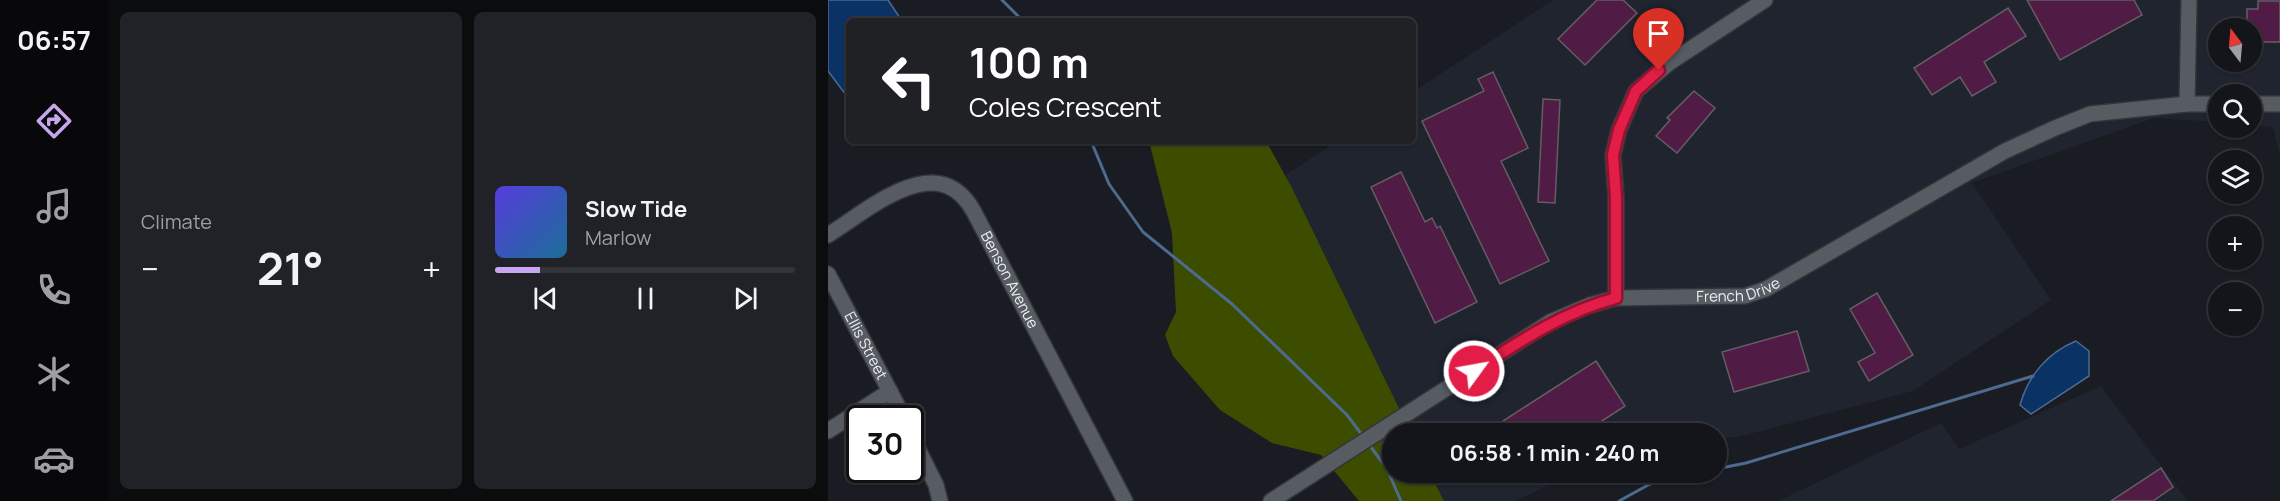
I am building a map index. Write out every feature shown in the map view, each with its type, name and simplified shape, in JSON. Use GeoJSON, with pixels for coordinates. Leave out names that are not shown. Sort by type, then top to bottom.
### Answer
{"type":"FeatureCollection","features":[{"type":"Feature","properties":{"kind":"street"},"geometry":{"type":"LineString","coordinates":[[1616,298],[1616,198],[1613,155],[1626,110],[1636,91],[1649,78],[1765,0]]}},
{"type":"Feature","properties":{"kind":"street"},"geometry":{"type":"LineString","coordinates":[[2187,104],[2189,0]]}},
{"type":"Feature","properties":{"kind":"street","name":"French Drive"},"geometry":{"type":"LineString","coordinates":[[1271,501],[1550,322],[1590,305],[1616,298],[1745,296],[1766,289],[2005,152],[2055,128],[2090,114],[2208,104]]}},
{"type":"Feature","properties":{"kind":"street"},"geometry":{"type":"LineString","coordinates":[[2262,104],[2280,104]]}},
{"type":"Feature","properties":{"kind":"street","name":"Benson Avenue"},"geometry":{"type":"LineString","coordinates":[[828,236],[913,184],[934,182],[954,189],[962,195],[969,203],[1125,501]]}},
{"type":"Feature","properties":{"kind":"street","name":"Ellis Street"},"geometry":{"type":"LineString","coordinates":[[828,274],[897,405]]}},
{"type":"Feature","properties":{"kind":"street"},"geometry":{"type":"LineString","coordinates":[[828,431],[890,391]]}},
{"type":"Feature","properties":{"kind":"street"},"geometry":{"type":"LineString","coordinates":[[924,461],[936,485],[940,501]]}},
{"type":"Feature","properties":{"kind":"shaded area"},"geometry":{"type":"Polygon","coordinates":[[[1553,0],[2280,0],[2280,156],[2273,127],[2262,126],[2262,84],[2208,84],[2208,121],[2154,118],[1972,183],[2051,300],[1913,391],[1738,437],[1727,438],[1727,423],[1406,423],[1285,175],[1333,144],[1416,144],[1416,90],[1553,0]]]}},
{"type":"Feature","properties":{"kind":"shaded area"},"geometry":{"type":"Polygon","coordinates":[[[2101,386],[2188,501],[1778,501],[1941,423],[1959,449],[2101,386]]]}},
{"type":"Feature","properties":{"kind":"shaded area"},"geometry":{"type":"Polygon","coordinates":[[[1435,483],[1552,483],[1516,501],[1444,501],[1435,483]]]}},
{"type":"Feature","properties":{"kind":"green space"},"geometry":{"type":"Polygon","coordinates":[[[1150,144],[1268,144],[1292,188],[1406,423],[1382,423],[1382,483],[1435,483],[1444,501],[1359,501],[1321,455],[1272,443],[1220,410],[1173,356],[1165,335],[1176,312],[1172,233],[1150,144]]]}},
{"type":"Feature","properties":{"kind":"water"},"geometry":{"type":"Polygon","coordinates":[[[828,0],[888,0],[900,18],[846,18],[846,95],[828,71],[828,0]]]}},
{"type":"Feature","properties":{"kind":"water"},"geometry":{"type":"Polygon","coordinates":[[[2076,341],[2089,351],[2089,376],[2031,414],[2020,405],[2028,384],[2048,359],[2076,341]]]}},
{"type":"Feature","properties":{"kind":"building"},"geometry":{"type":"Polygon","coordinates":[[[1597,0],[1623,0],[1637,13],[1585,65],[1558,39],[1597,0]]]}},
{"type":"Feature","properties":{"kind":"building"},"geometry":{"type":"Polygon","coordinates":[[[2027,0],[2134,0],[2142,15],[2060,60],[2027,0]]]}},
{"type":"Feature","properties":{"kind":"building"},"geometry":{"type":"Polygon","coordinates":[[[2258,1],[2280,1],[2280,42],[2262,42],[2262,18],[2247,18],[2247,9],[2258,9],[2258,1]]]}},
{"type":"Feature","properties":{"kind":"building"},"geometry":{"type":"Polygon","coordinates":[[[2008,8],[2026,36],[1984,62],[1996,82],[1972,96],[1960,77],[1932,95],[1914,68],[2008,8]]]}},
{"type":"Feature","properties":{"kind":"building"},"geometry":{"type":"Polygon","coordinates":[[[1493,72],[1528,148],[1501,161],[1549,261],[1500,284],[1422,121],[1484,91],[1478,79],[1493,72]]]}},
{"type":"Feature","properties":{"kind":"building"},"geometry":{"type":"Polygon","coordinates":[[[1694,91],[1715,108],[1677,153],[1656,136],[1670,120],[1667,118],[1694,91]]]}},
{"type":"Feature","properties":{"kind":"building"},"geometry":{"type":"Polygon","coordinates":[[[1543,99],[1560,100],[1555,203],[1538,202],[1543,99]]]}},
{"type":"Feature","properties":{"kind":"building"},"geometry":{"type":"Polygon","coordinates":[[[1401,172],[1425,222],[1432,218],[1437,228],[1440,226],[1477,302],[1435,323],[1371,187],[1401,172]]]}},
{"type":"Feature","properties":{"kind":"building"},"geometry":{"type":"Polygon","coordinates":[[[1877,293],[1913,355],[1869,381],[1858,362],[1875,353],[1850,309],[1877,293]]]}},
{"type":"Feature","properties":{"kind":"building"},"geometry":{"type":"Polygon","coordinates":[[[1797,331],[1809,371],[1734,392],[1722,352],[1797,331]]]}},
{"type":"Feature","properties":{"kind":"building"},"geometry":{"type":"Polygon","coordinates":[[[1596,361],[1625,406],[1599,423],[1500,423],[1596,361]]]}},
{"type":"Feature","properties":{"kind":"building"},"geometry":{"type":"Polygon","coordinates":[[[2161,468],[2173,487],[2153,501],[2111,501],[2161,468]]]}},
{"type":"Feature","properties":{"kind":"waterway"},"geometry":{"type":"LineString","coordinates":[[1002,0],[1020,18]]}},
{"type":"Feature","properties":{"kind":"waterway"},"geometry":{"type":"LineString","coordinates":[[1092,144],[1109,184],[1143,232],[1232,304],[1347,415],[1362,435]]}},
{"type":"Feature","properties":{"kind":"waterway"},"geometry":{"type":"LineString","coordinates":[[1727,467],[2033,376]]}},
{"type":"Feature","properties":{"kind":"waterway"},"geometry":{"type":"LineString","coordinates":[[1368,443],[1387,469],[1401,501]]}},
{"type":"Feature","properties":{"kind":"waterway"},"geometry":{"type":"LineString","coordinates":[[1619,501],[1654,483]]}},
{"type":"Feature","properties":{"kind":"route"},"geometry":{"type":"LineString","coordinates":[[1474,371],[1550,322],[1590,305],[1616,298],[1616,198],[1613,155],[1626,110],[1636,91],[1659,70]]}}]}
